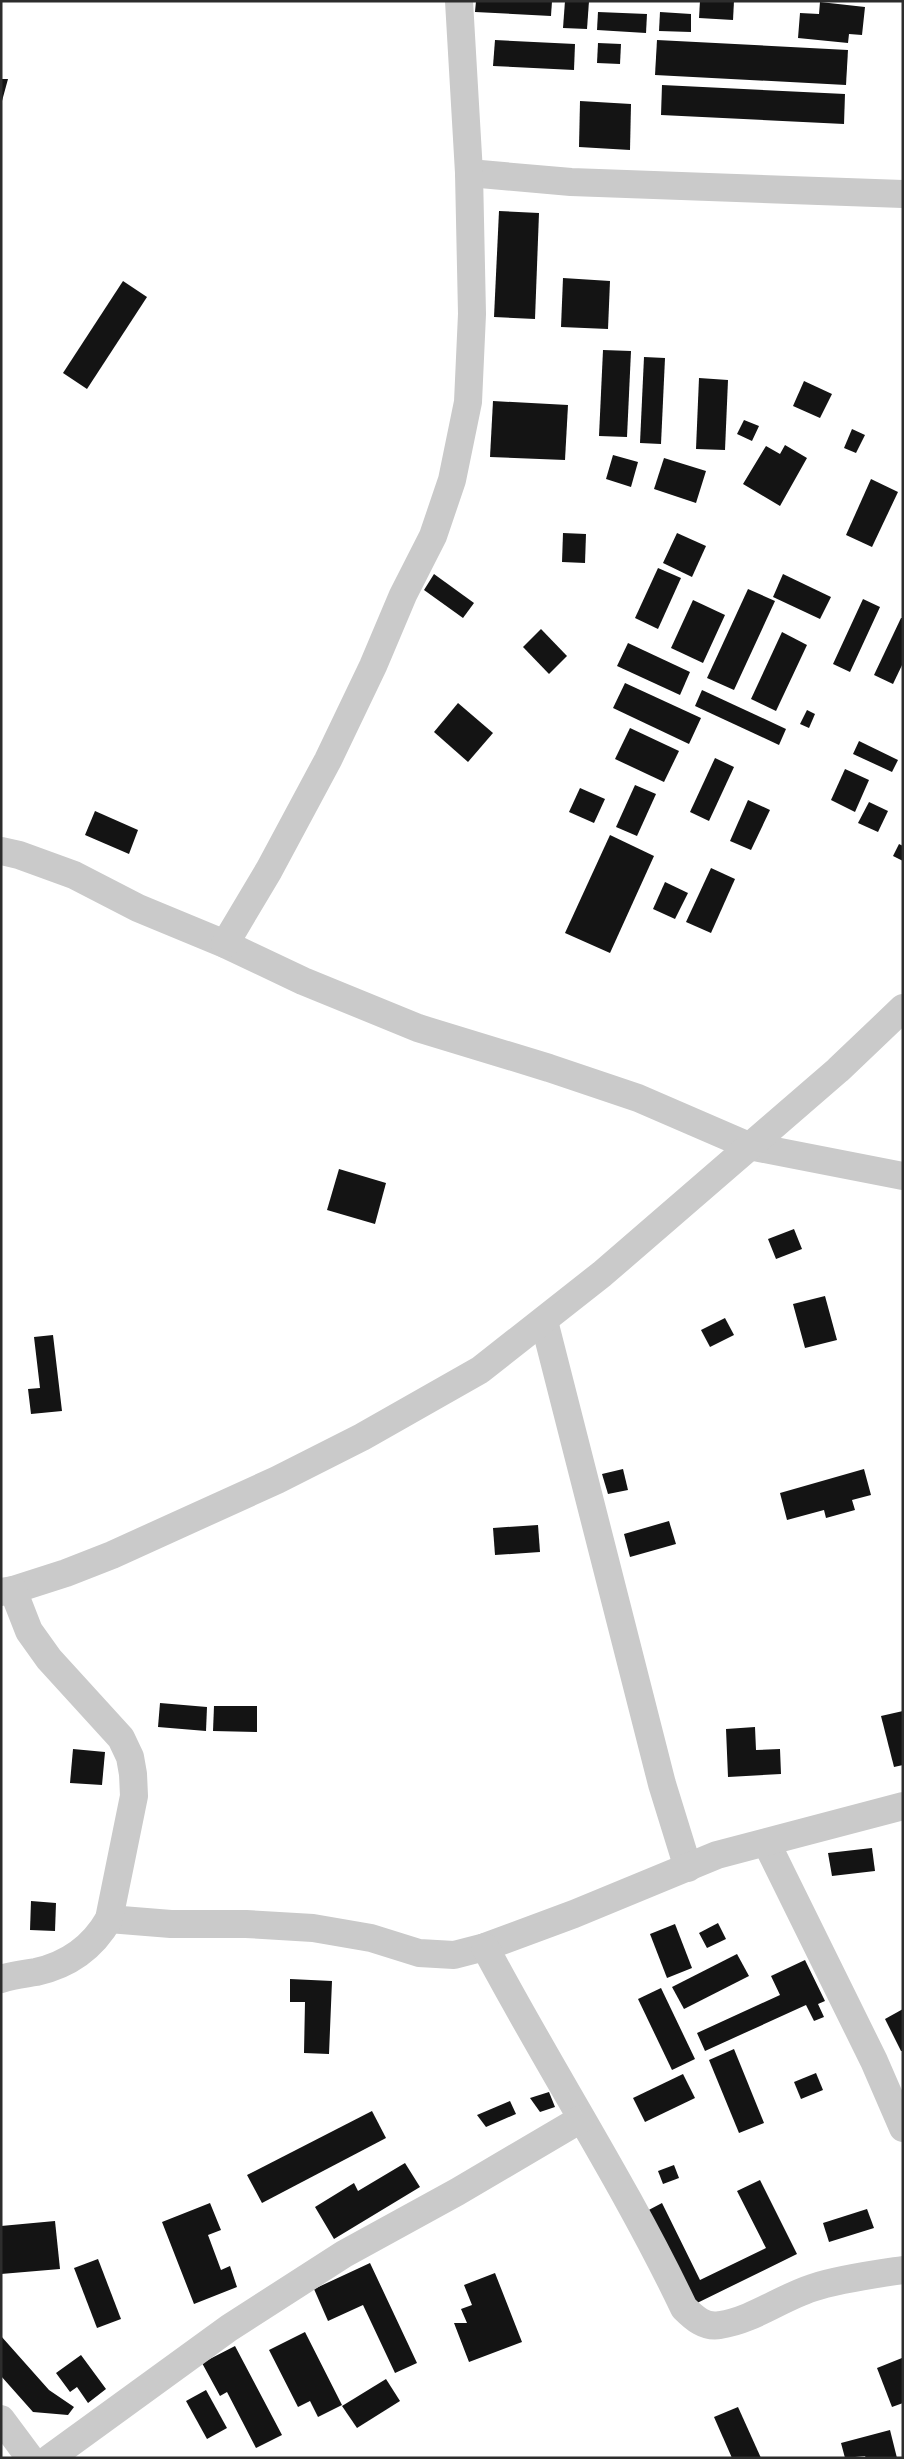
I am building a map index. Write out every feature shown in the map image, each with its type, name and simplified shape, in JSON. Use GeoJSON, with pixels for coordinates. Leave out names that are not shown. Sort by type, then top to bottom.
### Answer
{"type":"FeatureCollection","features":[{"type":"Feature","properties":{"kind":"street"},"geometry":{"type":"LineString","coordinates":[[225,944],[269,870],[328,760],[373,666],[403,595],[433,536],[452,480],[468,402],[472,314],[469,173],[459,1]]}},
{"type":"Feature","properties":{"kind":"street"},"geometry":{"type":"LineString","coordinates":[[469,173],[570,182],[903,194]]}},
{"type":"Feature","properties":{"kind":"street"},"geometry":{"type":"LineString","coordinates":[[1,851],[19,855],[74,875],[138,908],[225,944],[303,981],[418,1028],[549,1068],[638,1098],[749,1146],[903,1176]]}},
{"type":"Feature","properties":{"kind":"street"},"geometry":{"type":"LineString","coordinates":[[1,1979],[38,1972],[67,1961],[86,1949],[99,1936],[109,1919],[134,1796],[130,1757],[121,1738],[49,1659],[29,1631],[7,1591],[66,1573],[112,1555],[277,1480],[362,1438],[480,1370],[544,1321],[838,1070],[903,1008]]}},
{"type":"Feature","properties":{"kind":"street"},"geometry":{"type":"LineString","coordinates":[[544,1321],[662,1784],[688,1868]]}},
{"type":"Feature","properties":{"kind":"street"},"geometry":{"type":"LineString","coordinates":[[109,1919],[171,1924],[313,1928],[371,1938],[419,1953],[454,1955],[485,1947],[717,1855],[767,1844],[903,1806]]}},
{"type":"Feature","properties":{"kind":"street"},"geometry":{"type":"LineString","coordinates":[[767,1844],[874,2061],[903,2128]]}},
{"type":"Feature","properties":{"kind":"street"},"geometry":{"type":"LineString","coordinates":[[485,1947],[645,2231],[684,2308],[692,2317],[706,2325],[719,2325],[740,2319],[813,2288],[903,2270]]}},
{"type":"Feature","properties":{"kind":"street"},"geometry":{"type":"LineString","coordinates":[[50,2458],[228,2328],[336,2259],[457,2192],[581,2119]]}},
{"type":"Feature","properties":{"kind":"street"},"geometry":{"type":"LineString","coordinates":[[1,2419],[30,2458]]}},
{"type":"Feature","properties":{"kind":"building"},"geometry":{"type":"Polygon","coordinates":[[[476,1],[552,1],[551,16],[475,12],[476,1]]]}},
{"type":"Feature","properties":{"kind":"building"},"geometry":{"type":"Polygon","coordinates":[[[565,1],[589,1],[587,29],[563,28],[565,1]]]}},
{"type":"Feature","properties":{"kind":"building"},"geometry":{"type":"Polygon","coordinates":[[[700,1],[734,1],[733,20],[699,18],[700,1]]]}},
{"type":"Feature","properties":{"kind":"building"},"geometry":{"type":"Polygon","coordinates":[[[820,2],[865,7],[862,35],[849,34],[848,43],[798,38],[800,13],[819,14],[820,2]]]}},
{"type":"Feature","properties":{"kind":"building"},"geometry":{"type":"Polygon","coordinates":[[[598,12],[647,14],[646,33],[597,30],[598,12]]]}},
{"type":"Feature","properties":{"kind":"building"},"geometry":{"type":"Polygon","coordinates":[[[660,12],[691,14],[691,32],[659,31],[660,12]]]}},
{"type":"Feature","properties":{"kind":"building"},"geometry":{"type":"Polygon","coordinates":[[[495,40],[575,44],[574,70],[493,66],[495,40]]]}},
{"type":"Feature","properties":{"kind":"building"},"geometry":{"type":"Polygon","coordinates":[[[657,40],[848,50],[846,85],[655,75],[657,40]]]}},
{"type":"Feature","properties":{"kind":"building"},"geometry":{"type":"Polygon","coordinates":[[[598,43],[621,44],[620,64],[597,63],[598,43]]]}},
{"type":"Feature","properties":{"kind":"building"},"geometry":{"type":"Polygon","coordinates":[[[1,79],[8,79],[2,101],[1,101],[1,79]]]}},
{"type":"Feature","properties":{"kind":"building"},"geometry":{"type":"Polygon","coordinates":[[[662,85],[845,94],[844,124],[661,115],[662,85]]]}},
{"type":"Feature","properties":{"kind":"building"},"geometry":{"type":"Polygon","coordinates":[[[580,101],[631,104],[630,150],[579,147],[580,101]]]}},
{"type":"Feature","properties":{"kind":"building"},"geometry":{"type":"Polygon","coordinates":[[[499,211],[539,213],[535,319],[494,317],[499,211]]]}},
{"type":"Feature","properties":{"kind":"building"},"geometry":{"type":"Polygon","coordinates":[[[563,278],[610,281],[608,329],[561,327],[563,278]]]}},
{"type":"Feature","properties":{"kind":"building"},"geometry":{"type":"Polygon","coordinates":[[[123,281],[147,297],[87,389],[63,373],[123,281]]]}},
{"type":"Feature","properties":{"kind":"building"},"geometry":{"type":"Polygon","coordinates":[[[603,350],[631,351],[627,437],[599,436],[603,350]]]}},
{"type":"Feature","properties":{"kind":"building"},"geometry":{"type":"Polygon","coordinates":[[[644,357],[665,358],[661,444],[640,443],[644,357]]]}},
{"type":"Feature","properties":{"kind":"building"},"geometry":{"type":"Polygon","coordinates":[[[699,378],[728,380],[725,450],[696,449],[699,378]]]}},
{"type":"Feature","properties":{"kind":"building"},"geometry":{"type":"Polygon","coordinates":[[[804,381],[832,394],[820,418],[793,406],[804,381]]]}},
{"type":"Feature","properties":{"kind":"building"},"geometry":{"type":"Polygon","coordinates":[[[493,401],[568,405],[565,460],[490,457],[493,401]]]}},
{"type":"Feature","properties":{"kind":"building"},"geometry":{"type":"Polygon","coordinates":[[[744,420],[759,426],[752,441],[737,434],[744,420]]]}},
{"type":"Feature","properties":{"kind":"building"},"geometry":{"type":"Polygon","coordinates":[[[852,429],[865,435],[856,453],[844,448],[852,429]]]}},
{"type":"Feature","properties":{"kind":"building"},"geometry":{"type":"Polygon","coordinates":[[[785,445],[807,458],[780,506],[743,484],[766,446],[780,454],[785,445]]]}},
{"type":"Feature","properties":{"kind":"building"},"geometry":{"type":"Polygon","coordinates":[[[613,455],[638,462],[631,487],[606,479],[613,455]]]}},
{"type":"Feature","properties":{"kind":"building"},"geometry":{"type":"Polygon","coordinates":[[[664,458],[706,471],[696,503],[654,489],[664,458]]]}},
{"type":"Feature","properties":{"kind":"building"},"geometry":{"type":"Polygon","coordinates":[[[871,479],[898,492],[872,547],[846,535],[871,479]]]}},
{"type":"Feature","properties":{"kind":"building"},"geometry":{"type":"Polygon","coordinates":[[[563,533],[586,534],[585,563],[562,562],[563,533]]]}},
{"type":"Feature","properties":{"kind":"building"},"geometry":{"type":"Polygon","coordinates":[[[677,533],[706,546],[692,577],[663,563],[677,533]]]}},
{"type":"Feature","properties":{"kind":"building"},"geometry":{"type":"Polygon","coordinates":[[[658,568],[681,578],[658,629],[635,618],[658,568]]]}},
{"type":"Feature","properties":{"kind":"building"},"geometry":{"type":"Polygon","coordinates":[[[434,574],[474,603],[463,618],[424,590],[434,574]]]}},
{"type":"Feature","properties":{"kind":"building"},"geometry":{"type":"Polygon","coordinates":[[[783,574],[831,597],[820,619],[773,597],[783,574]]]}},
{"type":"Feature","properties":{"kind":"building"},"geometry":{"type":"Polygon","coordinates":[[[748,589],[775,601],[734,690],[707,678],[748,589]]]}},
{"type":"Feature","properties":{"kind":"building"},"geometry":{"type":"Polygon","coordinates":[[[863,599],[880,607],[850,672],[833,664],[863,599]]]}},
{"type":"Feature","properties":{"kind":"building"},"geometry":{"type":"Polygon","coordinates":[[[693,600],[725,615],[703,663],[671,648],[693,600]]]}},
{"type":"Feature","properties":{"kind":"building"},"geometry":{"type":"Polygon","coordinates":[[[901,618],[903,618],[903,663],[893,684],[874,675],[901,618]]]}},
{"type":"Feature","properties":{"kind":"building"},"geometry":{"type":"Polygon","coordinates":[[[541,629],[567,656],[549,674],[523,647],[541,629]]]}},
{"type":"Feature","properties":{"kind":"building"},"geometry":{"type":"Polygon","coordinates":[[[782,632],[807,645],[776,711],[751,699],[782,632]]]}},
{"type":"Feature","properties":{"kind":"building"},"geometry":{"type":"Polygon","coordinates":[[[628,643],[690,672],[680,695],[617,666],[628,643]]]}},
{"type":"Feature","properties":{"kind":"building"},"geometry":{"type":"Polygon","coordinates":[[[625,683],[701,718],[689,744],[613,708],[625,683]]]}},
{"type":"Feature","properties":{"kind":"building"},"geometry":{"type":"Polygon","coordinates":[[[702,690],[786,729],[779,745],[695,706],[702,690]]]}},
{"type":"Feature","properties":{"kind":"building"},"geometry":{"type":"Polygon","coordinates":[[[458,703],[493,733],[468,762],[434,732],[458,703]]]}},
{"type":"Feature","properties":{"kind":"building"},"geometry":{"type":"Polygon","coordinates":[[[807,710],[815,714],[809,728],[800,724],[807,710]]]}},
{"type":"Feature","properties":{"kind":"building"},"geometry":{"type":"Polygon","coordinates":[[[630,728],[679,751],[664,782],[615,759],[630,728]]]}},
{"type":"Feature","properties":{"kind":"building"},"geometry":{"type":"Polygon","coordinates":[[[859,741],[898,760],[892,772],[853,754],[859,741]]]}},
{"type":"Feature","properties":{"kind":"building"},"geometry":{"type":"Polygon","coordinates":[[[715,758],[734,767],[709,821],[690,812],[715,758]]]}},
{"type":"Feature","properties":{"kind":"building"},"geometry":{"type":"Polygon","coordinates":[[[845,769],[869,780],[855,812],[831,800],[845,769]]]}},
{"type":"Feature","properties":{"kind":"building"},"geometry":{"type":"Polygon","coordinates":[[[635,785],[656,794],[637,836],[616,827],[635,785]]]}},
{"type":"Feature","properties":{"kind":"building"},"geometry":{"type":"Polygon","coordinates":[[[580,788],[605,799],[594,823],[569,812],[580,788]]]}},
{"type":"Feature","properties":{"kind":"building"},"geometry":{"type":"Polygon","coordinates":[[[748,800],[770,810],[751,850],[730,841],[748,800]]]}},
{"type":"Feature","properties":{"kind":"building"},"geometry":{"type":"Polygon","coordinates":[[[869,802],[888,811],[878,832],[858,823],[869,802]]]}},
{"type":"Feature","properties":{"kind":"building"},"geometry":{"type":"Polygon","coordinates":[[[95,811],[138,830],[129,854],[85,835],[95,811]]]}},
{"type":"Feature","properties":{"kind":"building"},"geometry":{"type":"Polygon","coordinates":[[[610,835],[654,856],[610,953],[565,933],[610,835]]]}},
{"type":"Feature","properties":{"kind":"building"},"geometry":{"type":"Polygon","coordinates":[[[899,844],[903,846],[903,861],[893,856],[899,844]]]}},
{"type":"Feature","properties":{"kind":"building"},"geometry":{"type":"Polygon","coordinates":[[[711,868],[735,879],[711,933],[686,922],[711,868]]]}},
{"type":"Feature","properties":{"kind":"building"},"geometry":{"type":"Polygon","coordinates":[[[665,882],[688,893],[675,919],[653,909],[665,882]]]}},
{"type":"Feature","properties":{"kind":"building"},"geometry":{"type":"Polygon","coordinates":[[[339,1169],[386,1183],[375,1224],[327,1210],[339,1169]]]}},
{"type":"Feature","properties":{"kind":"building"},"geometry":{"type":"Polygon","coordinates":[[[794,1229],[802,1249],[776,1259],[768,1239],[794,1229]]]}},
{"type":"Feature","properties":{"kind":"building"},"geometry":{"type":"Polygon","coordinates":[[[825,1296],[837,1340],[805,1348],[793,1304],[825,1296]]]}},
{"type":"Feature","properties":{"kind":"building"},"geometry":{"type":"Polygon","coordinates":[[[725,1318],[734,1335],[710,1347],[701,1330],[725,1318]]]}},
{"type":"Feature","properties":{"kind":"building"},"geometry":{"type":"Polygon","coordinates":[[[53,1335],[62,1411],[31,1414],[28,1389],[40,1388],[34,1337],[53,1335]]]}},
{"type":"Feature","properties":{"kind":"building"},"geometry":{"type":"Polygon","coordinates":[[[623,1469],[628,1490],[608,1494],[602,1474],[623,1469]]]}},
{"type":"Feature","properties":{"kind":"building"},"geometry":{"type":"Polygon","coordinates":[[[864,1469],[871,1495],[852,1500],[855,1510],[826,1518],[824,1510],[787,1520],[780,1493],[864,1469]]]}},
{"type":"Feature","properties":{"kind":"building"},"geometry":{"type":"Polygon","coordinates":[[[669,1521],[676,1544],[630,1557],[624,1534],[669,1521]]]}},
{"type":"Feature","properties":{"kind":"building"},"geometry":{"type":"Polygon","coordinates":[[[538,1525],[540,1552],[495,1555],[493,1528],[538,1525]]]}},
{"type":"Feature","properties":{"kind":"building"},"geometry":{"type":"Polygon","coordinates":[[[160,1703],[207,1707],[206,1731],[158,1727],[160,1703]]]}},
{"type":"Feature","properties":{"kind":"building"},"geometry":{"type":"Polygon","coordinates":[[[214,1706],[257,1706],[257,1732],[213,1731],[214,1706]]]}},
{"type":"Feature","properties":{"kind":"building"},"geometry":{"type":"Polygon","coordinates":[[[903,1711],[903,1765],[894,1767],[881,1716],[903,1711]]]}},
{"type":"Feature","properties":{"kind":"building"},"geometry":{"type":"Polygon","coordinates":[[[755,1727],[756,1750],[780,1749],[781,1774],[728,1777],[726,1729],[755,1727]]]}},
{"type":"Feature","properties":{"kind":"building"},"geometry":{"type":"Polygon","coordinates":[[[73,1749],[105,1752],[102,1785],[70,1783],[73,1749]]]}},
{"type":"Feature","properties":{"kind":"building"},"geometry":{"type":"Polygon","coordinates":[[[872,1848],[875,1871],[832,1876],[828,1853],[872,1848]]]}},
{"type":"Feature","properties":{"kind":"building"},"geometry":{"type":"Polygon","coordinates":[[[31,1901],[56,1903],[55,1931],[30,1930],[31,1901]]]}},
{"type":"Feature","properties":{"kind":"building"},"geometry":{"type":"Polygon","coordinates":[[[718,1923],[726,1939],[707,1948],[699,1933],[718,1923]]]}},
{"type":"Feature","properties":{"kind":"building"},"geometry":{"type":"Polygon","coordinates":[[[675,1924],[692,1968],[667,1978],[650,1934],[675,1924]]]}},
{"type":"Feature","properties":{"kind":"building"},"geometry":{"type":"Polygon","coordinates":[[[737,1954],[749,1976],[684,2009],[672,1987],[737,1954]]]}},
{"type":"Feature","properties":{"kind":"building"},"geometry":{"type":"Polygon","coordinates":[[[805,1960],[825,2001],[818,2004],[824,2017],[814,2021],[806,2005],[705,2051],[697,2033],[780,1995],[771,1976],[805,1960]]]}},
{"type":"Feature","properties":{"kind":"building"},"geometry":{"type":"Polygon","coordinates":[[[290,1979],[332,1981],[329,2054],[304,2053],[305,2002],[290,2002],[290,1979]]]}},
{"type":"Feature","properties":{"kind":"building"},"geometry":{"type":"Polygon","coordinates":[[[661,1988],[695,2059],[672,2070],[638,1999],[661,1988]]]}},
{"type":"Feature","properties":{"kind":"building"},"geometry":{"type":"Polygon","coordinates":[[[903,2009],[903,2051],[901,2051],[885,2019],[903,2009]]]}},
{"type":"Feature","properties":{"kind":"building"},"geometry":{"type":"Polygon","coordinates":[[[734,2049],[764,2123],[739,2133],[709,2060],[734,2049]]]}},
{"type":"Feature","properties":{"kind":"building"},"geometry":{"type":"Polygon","coordinates":[[[816,2073],[823,2090],[801,2099],[794,2082],[816,2073]]]}},
{"type":"Feature","properties":{"kind":"building"},"geometry":{"type":"Polygon","coordinates":[[[683,2074],[695,2098],[645,2122],[633,2098],[683,2074]]]}},
{"type":"Feature","properties":{"kind":"building"},"geometry":{"type":"Polygon","coordinates":[[[549,2092],[555,2107],[540,2112],[530,2098],[549,2092]]]}},
{"type":"Feature","properties":{"kind":"building"},"geometry":{"type":"Polygon","coordinates":[[[510,2101],[516,2114],[486,2127],[477,2115],[510,2101]]]}},
{"type":"Feature","properties":{"kind":"building"},"geometry":{"type":"Polygon","coordinates":[[[372,2111],[386,2138],[262,2203],[247,2175],[372,2111]]]}},
{"type":"Feature","properties":{"kind":"building"},"geometry":{"type":"Polygon","coordinates":[[[405,2163],[420,2187],[334,2239],[315,2207],[354,2183],[358,2191],[405,2163]]]}},
{"type":"Feature","properties":{"kind":"building"},"geometry":{"type":"Polygon","coordinates":[[[674,2165],[679,2178],[663,2184],[658,2171],[674,2165]]]}},
{"type":"Feature","properties":{"kind":"building"},"geometry":{"type":"Polygon","coordinates":[[[760,2180],[797,2254],[689,2307],[643,2213],[662,2203],[700,2280],[766,2248],[737,2191],[760,2180]]]}},
{"type":"Feature","properties":{"kind":"building"},"geometry":{"type":"Polygon","coordinates":[[[210,2203],[221,2230],[208,2235],[221,2270],[230,2266],[237,2287],[194,2304],[162,2222],[210,2203]]]}},
{"type":"Feature","properties":{"kind":"building"},"geometry":{"type":"Polygon","coordinates":[[[867,2209],[874,2228],[829,2242],[823,2223],[867,2209]]]}},
{"type":"Feature","properties":{"kind":"building"},"geometry":{"type":"Polygon","coordinates":[[[55,2221],[60,2269],[1,2274],[1,2226],[55,2221]]]}},
{"type":"Feature","properties":{"kind":"building"},"geometry":{"type":"Polygon","coordinates":[[[98,2259],[121,2319],[97,2328],[74,2268],[98,2259]]]}},
{"type":"Feature","properties":{"kind":"building"},"geometry":{"type":"Polygon","coordinates":[[[370,2263],[417,2363],[395,2373],[363,2305],[328,2321],[314,2289],[370,2263]]]}},
{"type":"Feature","properties":{"kind":"building"},"geometry":{"type":"Polygon","coordinates":[[[495,2273],[522,2342],[469,2362],[454,2323],[467,2323],[461,2309],[472,2305],[464,2285],[495,2273]]]}},
{"type":"Feature","properties":{"kind":"building"},"geometry":{"type":"Polygon","coordinates":[[[305,2332],[342,2405],[318,2417],[310,2401],[298,2407],[269,2350],[305,2332]]]}},
{"type":"Feature","properties":{"kind":"building"},"geometry":{"type":"Polygon","coordinates":[[[1,2336],[49,2390],[74,2407],[68,2415],[33,2412],[1,2376],[1,2336]]]}},
{"type":"Feature","properties":{"kind":"building"},"geometry":{"type":"Polygon","coordinates":[[[235,2346],[282,2435],[256,2448],[227,2392],[220,2396],[202,2363],[235,2346]]]}},
{"type":"Feature","properties":{"kind":"building"},"geometry":{"type":"Polygon","coordinates":[[[81,2355],[106,2389],[88,2403],[77,2387],[70,2392],[56,2373],[81,2355]]]}},
{"type":"Feature","properties":{"kind":"building"},"geometry":{"type":"Polygon","coordinates":[[[902,2358],[903,2403],[892,2407],[877,2368],[902,2358]]]}},
{"type":"Feature","properties":{"kind":"building"},"geometry":{"type":"Polygon","coordinates":[[[386,2379],[400,2401],[357,2428],[342,2406],[386,2379]]]}},
{"type":"Feature","properties":{"kind":"building"},"geometry":{"type":"Polygon","coordinates":[[[206,2390],[227,2428],[207,2439],[186,2401],[206,2390]]]}},
{"type":"Feature","properties":{"kind":"building"},"geometry":{"type":"Polygon","coordinates":[[[738,2407],[761,2458],[732,2458],[714,2417],[738,2407]]]}},
{"type":"Feature","properties":{"kind":"building"},"geometry":{"type":"Polygon","coordinates":[[[890,2430],[897,2458],[866,2458],[865,2456],[845,2458],[841,2443],[890,2430]]]}}]}
